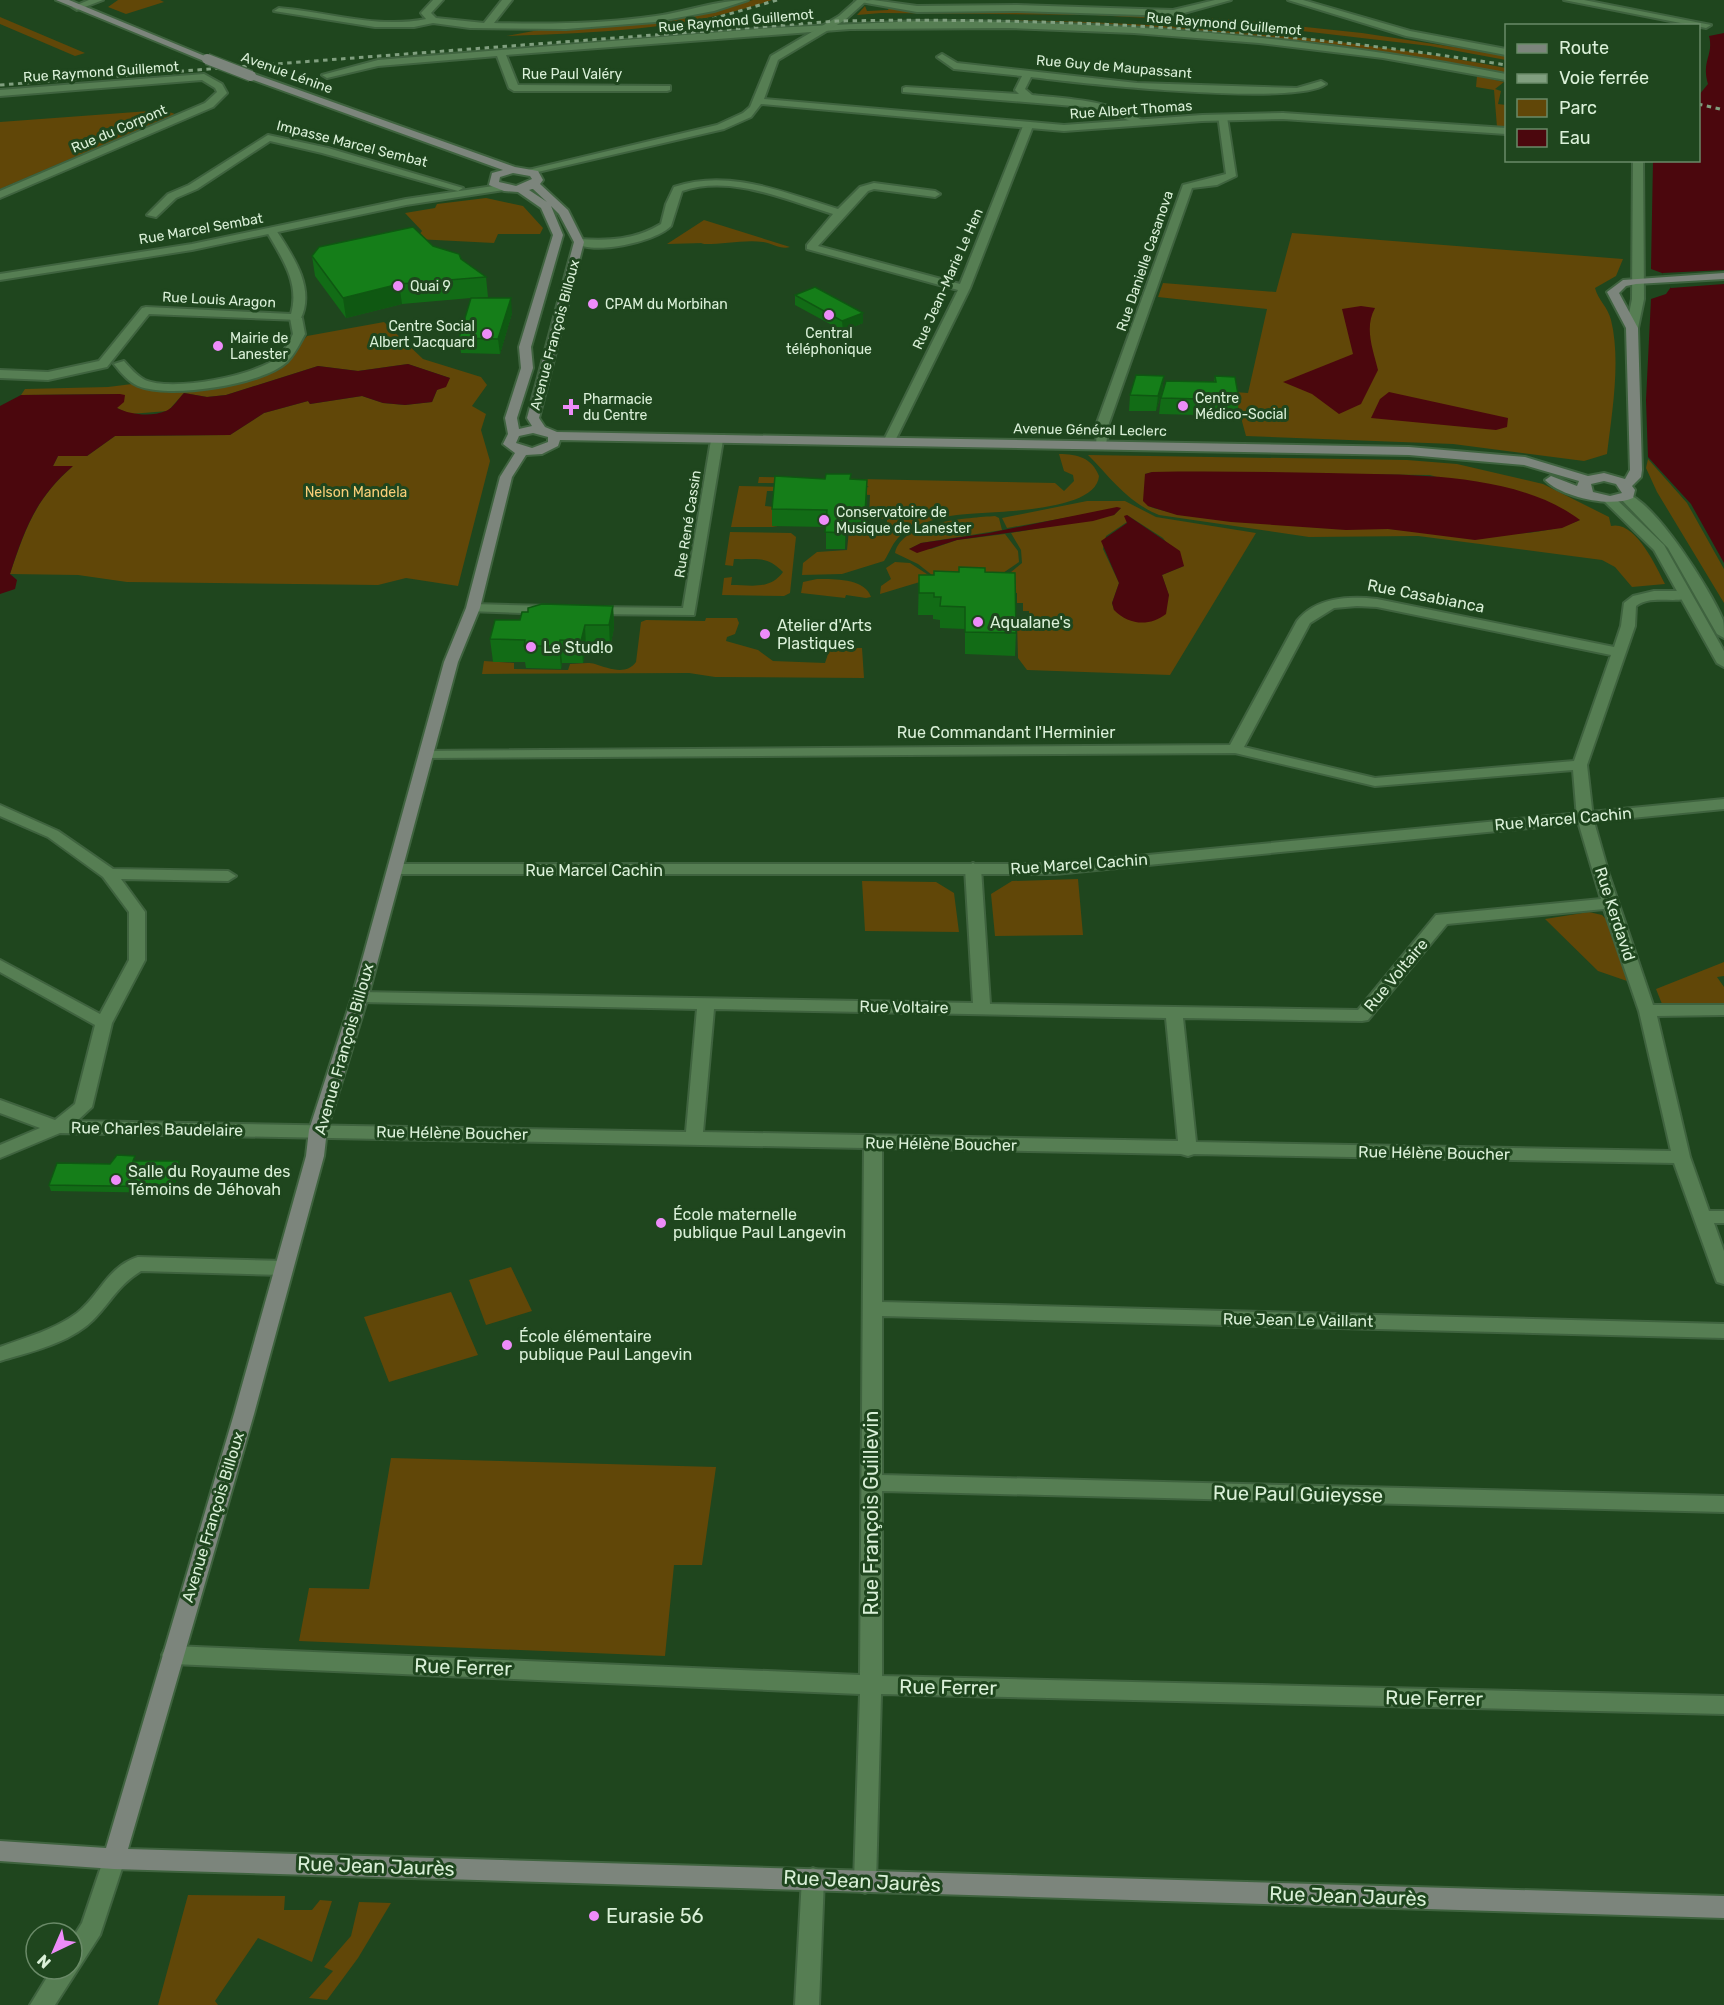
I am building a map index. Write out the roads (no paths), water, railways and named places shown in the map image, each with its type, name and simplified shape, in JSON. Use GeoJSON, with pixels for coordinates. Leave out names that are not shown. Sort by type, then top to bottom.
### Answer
{"type":"FeatureCollection","features":[{"type":"Feature","properties":{"kind":"main road"},"geometry":{"type":"LineString","coordinates":[[61,0],[204,58],[237,77],[396,135]]}},
{"type":"Feature","properties":{"kind":"main road","name":"Avenue Lénine"},"geometry":{"type":"LineString","coordinates":[[204,58],[362,117],[408,130],[513,170]]}},
{"type":"Feature","properties":{"kind":"main road","name":"Avenue Lénine"},"geometry":{"type":"LineString","coordinates":[[362,117],[396,135],[484,165],[490,168],[496,181]]}},
{"type":"Feature","properties":{"kind":"main road"},"geometry":{"type":"LineString","coordinates":[[496,181],[513,170],[529,171]]}},
{"type":"Feature","properties":{"kind":"main road","name":"Avenue François Billoux"},"geometry":{"type":"LineString","coordinates":[[529,171],[564,212],[579,242],[537,399],[537,410],[533,418],[540,429],[554,440]]}},
{"type":"Feature","properties":{"kind":"main road"},"geometry":{"type":"LineString","coordinates":[[496,181],[520,189],[536,181]]}},
{"type":"Feature","properties":{"kind":"main road","name":"Avenue François Billoux"},"geometry":{"type":"LineString","coordinates":[[114,1859],[284,1268],[315,1156],[318,1130],[360,997],[451,662],[473,608],[507,477],[522,451],[509,444],[514,434],[511,418],[527,368],[525,347],[558,235],[546,206],[520,189]]}},
{"type":"Feature","properties":{"kind":"main road"},"geometry":{"type":"LineString","coordinates":[[558,235],[579,242]]}},
{"type":"Feature","properties":{"kind":"main road"},"geometry":{"type":"LineString","coordinates":[[1609,500],[1625,491],[1635,477],[1632,328],[1613,292],[1623,283],[1636,281],[1724,276]]}},
{"type":"Feature","properties":{"kind":"main road","name":"Avenue François Billoux"},"geometry":{"type":"LineString","coordinates":[[514,434],[526,429],[540,429]]}},
{"type":"Feature","properties":{"kind":"main road"},"geometry":{"type":"LineString","coordinates":[[522,451],[541,450],[554,440]]}},
{"type":"Feature","properties":{"kind":"main road","name":"Avenue Général Leclerc"},"geometry":{"type":"LineString","coordinates":[[554,440],[672,443],[698,440],[889,442],[1409,451],[1481,458],[1588,486],[1609,500]]}},
{"type":"Feature","properties":{"kind":"main road"},"geometry":{"type":"LineString","coordinates":[[1588,486],[1627,469],[1635,461]]}},
{"type":"Feature","properties":{"kind":"main road"},"geometry":{"type":"LineString","coordinates":[[1608,478],[1625,491]]}},
{"type":"Feature","properties":{"kind":"main road","name":"Rue Jean Jaurès"},"geometry":{"type":"LineString","coordinates":[[0,1851],[114,1859],[813,1878],[865,1883],[1724,1907]]}},
{"type":"Feature","properties":{"kind":"street"},"geometry":{"type":"LineString","coordinates":[[77,7],[98,0]]}},
{"type":"Feature","properties":{"kind":"street"},"geometry":{"type":"LineString","coordinates":[[433,20],[426,14],[438,0]]}},
{"type":"Feature","properties":{"kind":"street"},"geometry":{"type":"LineString","coordinates":[[487,25],[507,0]]}},
{"type":"Feature","properties":{"kind":"street"},"geometry":{"type":"LineString","coordinates":[[279,11],[410,27],[433,20],[550,27],[678,17],[743,0]]}},
{"type":"Feature","properties":{"kind":"street"},"geometry":{"type":"LineString","coordinates":[[1054,9],[1065,0]]}},
{"type":"Feature","properties":{"kind":"street"},"geometry":{"type":"LineString","coordinates":[[529,171],[587,160],[720,127],[747,115],[758,101],[774,58],[828,26],[861,1],[917,9],[1017,4],[1054,9],[1173,13],[1226,0]]}},
{"type":"Feature","properties":{"kind":"street"},"geometry":{"type":"LineString","coordinates":[[1293,0],[1409,34],[1505,52]]}},
{"type":"Feature","properties":{"kind":"street"},"geometry":{"type":"LineString","coordinates":[[1569,0],[1706,25]]}},
{"type":"Feature","properties":{"kind":"street","name":"Rue Raymond Guillemot"},"geometry":{"type":"LineString","coordinates":[[327,75],[378,63],[828,26],[961,24],[1152,30],[1244,38],[1363,52],[1505,77]]}},
{"type":"Feature","properties":{"kind":"street","name":"Rue Paul Valéry"},"geometry":{"type":"LineString","coordinates":[[501,54],[514,88],[667,88]]}},
{"type":"Feature","properties":{"kind":"street","name":"Rue Guy de Maupassant"},"geometry":{"type":"LineString","coordinates":[[942,57],[954,66],[1137,86],[1297,91],[1321,84]]}},
{"type":"Feature","properties":{"kind":"street"},"geometry":{"type":"LineString","coordinates":[[1028,73],[1020,90],[1029,98]]}},
{"type":"Feature","properties":{"kind":"street","name":"Rue Raymond Guillemot"},"geometry":{"type":"LineString","coordinates":[[0,93],[204,77]]}},
{"type":"Feature","properties":{"kind":"street","name":"Rue du Corpont"},"geometry":{"type":"LineString","coordinates":[[0,195],[209,105],[222,93],[219,86],[204,77]]}},
{"type":"Feature","properties":{"kind":"street"},"geometry":{"type":"LineString","coordinates":[[906,90],[1029,98],[1110,109],[1127,114],[1138,122]]}},
{"type":"Feature","properties":{"kind":"street","name":"Rue Albert Thomas"},"geometry":{"type":"LineString","coordinates":[[758,101],[1028,126],[1098,128],[1138,122],[1283,116],[1505,131]]}},
{"type":"Feature","properties":{"kind":"street","name":"Rue Danielle Casanova"},"geometry":{"type":"LineString","coordinates":[[1100,445],[1102,423],[1188,185],[1214,183],[1231,176],[1222,117]]}},
{"type":"Feature","properties":{"kind":"street","name":"Rue Jean-Marie Le Hen"},"geometry":{"type":"LineString","coordinates":[[889,442],[964,288],[1028,126]]}},
{"type":"Feature","properties":{"kind":"street","name":"Impasse Marcel Sembat"},"geometry":{"type":"LineString","coordinates":[[152,215],[172,196],[193,187],[268,138],[324,150],[458,188]]}},
{"type":"Feature","properties":{"kind":"street"},"geometry":{"type":"LineString","coordinates":[[536,181],[587,160]]}},
{"type":"Feature","properties":{"kind":"street"},"geometry":{"type":"LineString","coordinates":[[1632,328],[1638,309],[1636,281],[1638,162]]}},
{"type":"Feature","properties":{"kind":"street","name":"Rue Marcel Sembat"},"geometry":{"type":"LineString","coordinates":[[406,201],[496,181]]}},
{"type":"Feature","properties":{"kind":"street","name":"Rue Marcel Sembat"},"geometry":{"type":"LineString","coordinates":[[0,277],[192,248],[496,181]]}},
{"type":"Feature","properties":{"kind":"street"},"geometry":{"type":"LineString","coordinates":[[579,242],[634,241],[654,235],[666,226],[671,204],[678,189],[701,181],[723,181],[840,213]]}},
{"type":"Feature","properties":{"kind":"street"},"geometry":{"type":"LineString","coordinates":[[935,194],[874,186],[864,189],[811,247],[964,288]]}},
{"type":"Feature","properties":{"kind":"street","name":"Rue Louis Aragon"},"geometry":{"type":"LineString","coordinates":[[0,375],[48,376],[103,364],[146,310],[296,318],[301,305],[296,269],[272,232]]}},
{"type":"Feature","properties":{"kind":"street"},"geometry":{"type":"LineString","coordinates":[[120,364],[136,380],[159,387],[241,378],[266,369],[286,356],[299,334],[296,318]]}},
{"type":"Feature","properties":{"kind":"street","name":"Rue René Cassin"},"geometry":{"type":"LineString","coordinates":[[473,608],[689,612],[717,440]]}},
{"type":"Feature","properties":{"kind":"street"},"geometry":{"type":"LineString","coordinates":[[1625,491],[1674,546],[1724,634]]}},
{"type":"Feature","properties":{"kind":"street"},"geometry":{"type":"LineString","coordinates":[[1609,500],[1659,548],[1724,663]]}},
{"type":"Feature","properties":{"kind":"street","name":"Rue Kerdavid"},"geometry":{"type":"LineString","coordinates":[[1685,595],[1645,596],[1633,601],[1580,765],[1585,818],[1647,1011],[1681,1157],[1724,1277]]}},
{"type":"Feature","properties":{"kind":"street","name":"Rue Casabianca"},"geometry":{"type":"LineString","coordinates":[[1234,749],[1304,621],[1314,611],[1327,604],[1356,601],[1377,603],[1618,652]]}},
{"type":"Feature","properties":{"kind":"street","name":"Rue Commandant l'Herminier"},"geometry":{"type":"LineString","coordinates":[[427,754],[1234,749],[1375,782],[1580,765]]}},
{"type":"Feature","properties":{"kind":"street","name":"Rue Marcel Cachin"},"geometry":{"type":"LineString","coordinates":[[396,869],[1055,869],[1724,804]]}},
{"type":"Feature","properties":{"kind":"street"},"geometry":{"type":"LineString","coordinates":[[0,810],[53,834],[109,874],[137,912],[137,960],[104,1023],[83,1107],[58,1127],[26,1118],[0,1106]]}},
{"type":"Feature","properties":{"kind":"street"},"geometry":{"type":"LineString","coordinates":[[973,868],[982,1009]]}},
{"type":"Feature","properties":{"kind":"street"},"geometry":{"type":"LineString","coordinates":[[109,874],[228,876]]}},
{"type":"Feature","properties":{"kind":"street","name":"Rue Voltaire"},"geometry":{"type":"LineString","coordinates":[[360,997],[1362,1016],[1442,919],[1611,903]]}},
{"type":"Feature","properties":{"kind":"street"},"geometry":{"type":"LineString","coordinates":[[0,965],[104,1023]]}},
{"type":"Feature","properties":{"kind":"street"},"geometry":{"type":"LineString","coordinates":[[694,1138],[706,1004]]}},
{"type":"Feature","properties":{"kind":"street"},"geometry":{"type":"LineString","coordinates":[[1647,1011],[1724,1010]]}},
{"type":"Feature","properties":{"kind":"street"},"geometry":{"type":"LineString","coordinates":[[1174,1014],[1188,1150]]}},
{"type":"Feature","properties":{"kind":"street","name":"Rue Charles Baudelaire"},"geometry":{"type":"LineString","coordinates":[[0,1152],[58,1127],[282,1132],[318,1130]]}},
{"type":"Feature","properties":{"kind":"street","name":"Rue Hélène Boucher"},"geometry":{"type":"LineString","coordinates":[[318,1130],[1188,1150],[1681,1157]]}},
{"type":"Feature","properties":{"kind":"street","name":"Rue François Guillevin"},"geometry":{"type":"LineString","coordinates":[[865,1883],[871,1685],[873,1143]]}},
{"type":"Feature","properties":{"kind":"street"},"geometry":{"type":"LineString","coordinates":[[1703,1217],[1724,1217]]}},
{"type":"Feature","properties":{"kind":"street"},"geometry":{"type":"LineString","coordinates":[[0,1354],[66,1331],[86,1316],[118,1276],[138,1264],[284,1268]]}},
{"type":"Feature","properties":{"kind":"street","name":"Rue Jean Le Vaillant"},"geometry":{"type":"LineString","coordinates":[[872,1309],[1724,1331]]}},
{"type":"Feature","properties":{"kind":"street","name":"Rue Paul Guieysse"},"geometry":{"type":"LineString","coordinates":[[872,1483],[1724,1504]]}},
{"type":"Feature","properties":{"kind":"street","name":"Rue Ferrer"},"geometry":{"type":"LineString","coordinates":[[173,1655],[871,1685],[1724,1706]]}},
{"type":"Feature","properties":{"kind":"street"},"geometry":{"type":"LineString","coordinates":[[84,1940],[92,1927],[114,1859]]}},
{"type":"Feature","properties":{"kind":"street"},"geometry":{"type":"LineString","coordinates":[[807,2005],[813,1878]]}},
{"type":"Feature","properties":{"kind":"street"},"geometry":{"type":"LineString","coordinates":[[42,2005],[57,1981]]}},
{"type":"Feature","properties":{"kind":"water"},"geometry":{"type":"Polygon","coordinates":[[[1724,33],[1724,563],[1691,504],[1648,457],[1646,400],[1651,299],[1666,294],[1671,287],[1662,273],[1651,269],[1653,162],[1700,162],[1700,94],[1708,84],[1706,69],[1710,48],[1709,36],[1724,33]]]}},
{"type":"Feature","properties":{"kind":"water"},"geometry":{"type":"Polygon","coordinates":[[[1361,306],[1375,308],[1370,331],[1378,370],[1361,404],[1339,414],[1312,394],[1283,382],[1353,354],[1342,309],[1361,306]]]}},
{"type":"Feature","properties":{"kind":"water"},"geometry":{"type":"Polygon","coordinates":[[[408,364],[450,378],[446,387],[437,390],[432,402],[405,405],[383,403],[362,396],[310,404],[308,401],[264,413],[230,435],[115,436],[87,456],[58,456],[53,466],[73,466],[50,490],[33,515],[10,574],[17,580],[15,589],[0,594],[0,406],[21,395],[120,394],[125,395],[124,402],[117,408],[135,414],[148,415],[169,410],[184,393],[207,397],[226,395],[318,366],[358,371],[408,364]]]}},
{"type":"Feature","properties":{"kind":"water"},"geometry":{"type":"Polygon","coordinates":[[[1389,392],[1508,418],[1507,427],[1496,430],[1371,418],[1380,399],[1389,392]]]}},
{"type":"Feature","properties":{"kind":"water"},"geometry":{"type":"Polygon","coordinates":[[[1152,472],[1390,474],[1458,479],[1524,492],[1554,504],[1580,520],[1562,528],[1475,540],[1388,529],[1346,530],[1231,522],[1177,515],[1148,506],[1143,501],[1145,474],[1152,472]]]}},
{"type":"Feature","properties":{"kind":"water"},"geometry":{"type":"Polygon","coordinates":[[[1121,508],[1114,515],[1093,521],[957,540],[917,553],[909,549],[921,543],[989,533],[1121,508]]]}},
{"type":"Feature","properties":{"kind":"water"},"geometry":{"type":"Polygon","coordinates":[[[1127,515],[1180,551],[1184,566],[1162,575],[1169,595],[1166,614],[1153,621],[1139,622],[1126,619],[1114,610],[1112,603],[1119,583],[1101,541],[1127,523],[1124,516],[1127,515]]]}},
{"type":"Feature","properties":{"kind":"railway"},"geometry":{"type":"LineString","coordinates":[[695,24],[777,0]]}},
{"type":"Feature","properties":{"kind":"railway"},"geometry":{"type":"LineString","coordinates":[[0,85],[837,21],[1005,21],[1172,28],[1339,42],[1505,65]]}},
{"type":"Feature","properties":{"kind":"railway"},"geometry":{"type":"LineString","coordinates":[[1700,104],[1724,110]]}},
{"type":"Feature","properties":{"kind":"place","name":"Quai 9"},"geometry":{"type":"Point","coordinates":[398,286]}},
{"type":"Feature","properties":{"kind":"place","name":"CPAM du Morbihan"},"geometry":{"type":"Point","coordinates":[593,304]}},
{"type":"Feature","properties":{"kind":"place","name":"Central téléphonique"},"geometry":{"type":"Point","coordinates":[829,315]}},
{"type":"Feature","properties":{"kind":"place","name":"Centre Social Albert Jacquard"},"geometry":{"type":"Point","coordinates":[487,334]}},
{"type":"Feature","properties":{"kind":"place","name":"Mairie de Lanester"},"geometry":{"type":"Point","coordinates":[218,346]}},
{"type":"Feature","properties":{"kind":"place","name":"Centre Médico-Social"},"geometry":{"type":"Point","coordinates":[1183,406]}},
{"type":"Feature","properties":{"kind":"place","name":"Pharmacie du Centre"},"geometry":{"type":"Point","coordinates":[571,407]}},
{"type":"Feature","properties":{"kind":"place","name":"Conservatoire de Musique de Lanester"},"geometry":{"type":"Point","coordinates":[824,520]}},
{"type":"Feature","properties":{"kind":"place","name":"Aqualane's"},"geometry":{"type":"Point","coordinates":[978,622]}},
{"type":"Feature","properties":{"kind":"place","name":"Atelier d'Arts Plastiques"},"geometry":{"type":"Point","coordinates":[765,634]}},
{"type":"Feature","properties":{"kind":"place","name":"Le Stud!o"},"geometry":{"type":"Point","coordinates":[531,647]}},
{"type":"Feature","properties":{"kind":"place","name":"Salle du Royaume des Témoins de Jéhovah"},"geometry":{"type":"Point","coordinates":[116,1180]}},
{"type":"Feature","properties":{"kind":"place","name":"École maternelle publique Paul Langevin"},"geometry":{"type":"Point","coordinates":[661,1223]}},
{"type":"Feature","properties":{"kind":"place","name":"École élémentaire publique Paul Langevin"},"geometry":{"type":"Point","coordinates":[507,1345]}},
{"type":"Feature","properties":{"kind":"place","name":"Eurasie 56"},"geometry":{"type":"Point","coordinates":[594,1916]}},
{"type":"Feature","properties":{"kind":"park label","name":"Nelson Mandela"},"geometry":{"type":"Point","coordinates":[356,492]}}]}
